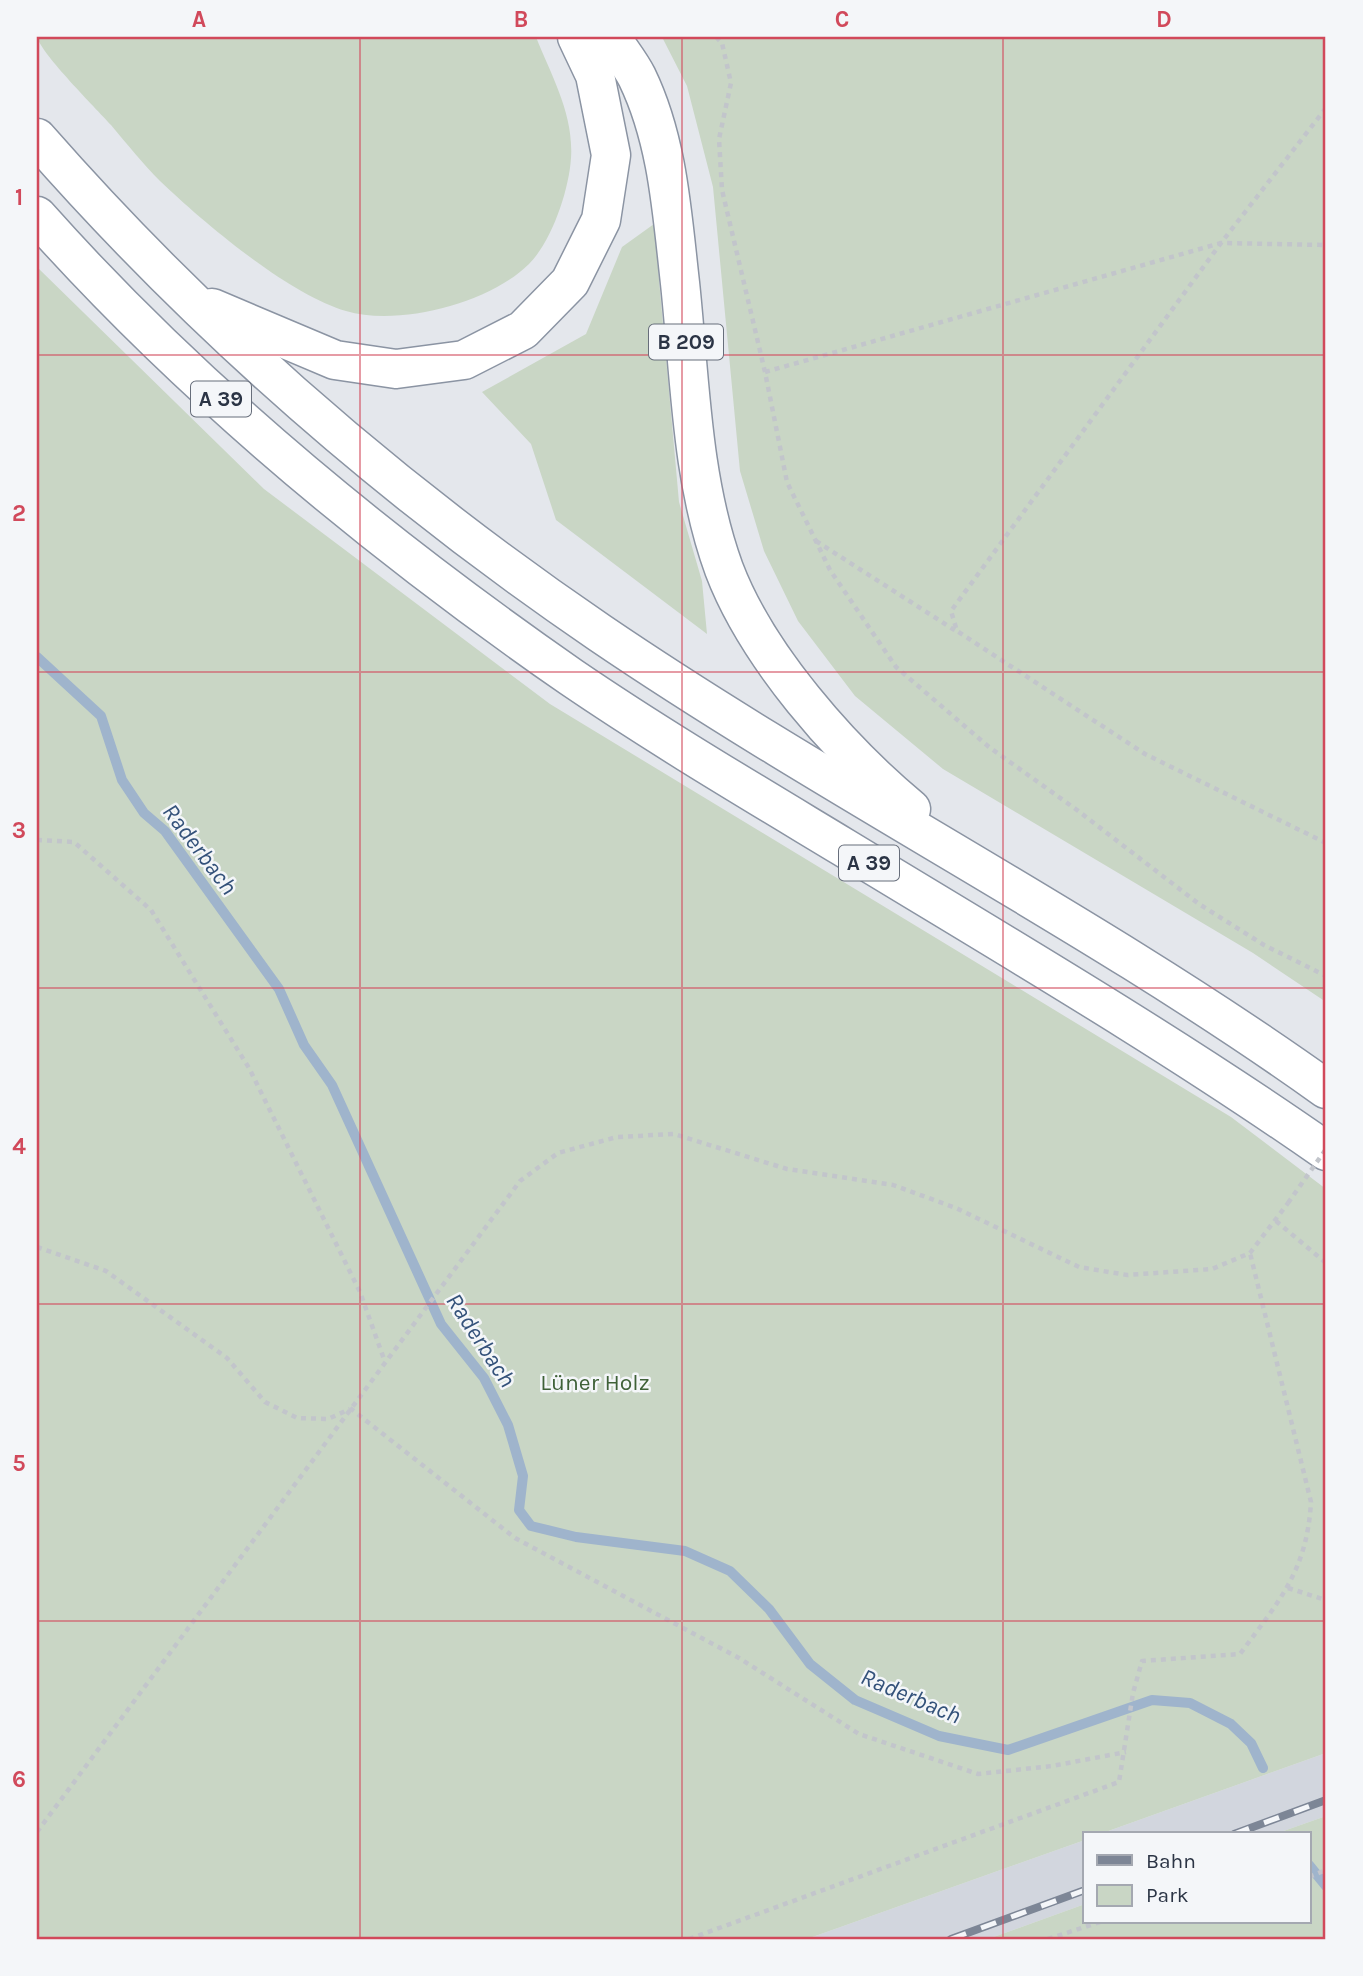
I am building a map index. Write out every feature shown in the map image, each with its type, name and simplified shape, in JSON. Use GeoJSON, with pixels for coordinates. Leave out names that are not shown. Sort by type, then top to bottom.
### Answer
{"type":"FeatureCollection","features":[{"type":"Feature","properties":{"kind":"highway"},"geometry":{"type":"LineString","coordinates":[[188,298],[335,360],[396,369],[464,360],[523,331],[569,282],[601,220],[611,155],[595,75],[577,37]]}},
{"type":"Feature","properties":{"kind":"highway","name":"B 209"},"geometry":{"type":"LineString","coordinates":[[611,37],[641,88],[656,126],[669,185],[700,478],[724,570],[765,648],[823,724],[900,800],[996,880]]}},
{"type":"Feature","properties":{"kind":"highway","name":"A 39"},"geometry":{"type":"LineString","coordinates":[[37,138],[89,198],[188,298],[316,416],[448,523],[600,633],[763,738],[1196,1002],[1326,1089]]}},
{"type":"Feature","properties":{"kind":"highway","name":"A 39"},"geometry":{"type":"LineString","coordinates":[[37,216],[151,334],[286,459],[429,575],[573,678],[740,785],[1180,1052],[1326,1150]]}},
{"type":"Feature","properties":{"kind":"path"},"geometry":{"type":"LineString","coordinates":[[716,37],[722,43],[731,83],[719,139],[722,190],[765,372],[787,482],[830,570],[896,667],[989,747],[1077,810],[1199,904],[1264,945],[1326,976]]}},
{"type":"Feature","properties":{"kind":"path"},"geometry":{"type":"LineString","coordinates":[[957,631],[951,611],[1221,243],[1326,108]]}},
{"type":"Feature","properties":{"kind":"path"},"geometry":{"type":"LineString","coordinates":[[765,372],[1221,243],[1326,245]]}},
{"type":"Feature","properties":{"kind":"path"},"geometry":{"type":"LineString","coordinates":[[814,540],[1144,754],[1326,843]]}},
{"type":"Feature","properties":{"kind":"path"},"geometry":{"type":"LineString","coordinates":[[37,839],[74,842],[151,910],[249,1068],[360,1292],[385,1362]]}},
{"type":"Feature","properties":{"kind":"path"},"geometry":{"type":"LineString","coordinates":[[37,1832],[520,1181],[558,1153],[617,1137],[674,1134],[787,1169],[893,1185],[956,1208],[1079,1267],[1127,1275],[1171,1274],[1212,1269],[1250,1253],[1326,1150]]}},
{"type":"Feature","properties":{"kind":"path"},"geometry":{"type":"LineString","coordinates":[[1276,1221],[1326,1263]]}},
{"type":"Feature","properties":{"kind":"path"},"geometry":{"type":"LineString","coordinates":[[37,1247],[106,1271],[227,1358],[265,1402],[297,1418],[328,1419],[351,1409]]}},
{"type":"Feature","properties":{"kind":"path"},"geometry":{"type":"LineString","coordinates":[[690,1939],[1119,1782],[1126,1752],[1133,1693],[1142,1661],[1240,1654],[1288,1588],[1309,1538],[1311,1502],[1250,1253]]}},
{"type":"Feature","properties":{"kind":"path"},"geometry":{"type":"LineString","coordinates":[[351,1409],[515,1538],[739,1658],[859,1734],[978,1774],[1052,1766],[1126,1752]]}},
{"type":"Feature","properties":{"kind":"path"},"geometry":{"type":"LineString","coordinates":[[1288,1588],[1326,1600]]}},
{"type":"Feature","properties":{"kind":"path"},"geometry":{"type":"LineString","coordinates":[[1048,1939],[1094,1924]]}},
{"type":"Feature","properties":{"kind":"shaded area"},"geometry":{"type":"Polygon","coordinates":[[[1326,1753],[1326,1816],[1281,1832],[1106,1832],[1326,1753]]]}},
{"type":"Feature","properties":{"kind":"shaded area"},"geometry":{"type":"Polygon","coordinates":[[[1083,1841],[1083,1905],[988,1939],[807,1939],[1083,1841]]]}},
{"type":"Feature","properties":{"kind":"green space"},"geometry":{"type":"Polygon","coordinates":[[[37,37],[536,37],[560,95],[569,126],[570,171],[563,200],[552,229],[529,264],[491,290],[442,308],[416,313],[391,316],[346,311],[323,302],[273,273],[178,198],[147,168],[59,68],[37,37]]]}},
{"type":"Feature","properties":{"kind":"green space"},"geometry":{"type":"Polygon","coordinates":[[[662,37],[1326,37],[1326,1002],[1253,953],[943,769],[855,696],[798,621],[764,551],[740,471],[713,187],[687,86],[662,37]]]}},
{"type":"Feature","properties":{"kind":"green space"},"geometry":{"type":"Polygon","coordinates":[[[654,224],[679,502],[702,581],[707,634],[556,520],[531,444],[482,392],[586,334],[622,247],[654,224]]]}},
{"type":"Feature","properties":{"kind":"green space","name":"Lüner Holz"},"geometry":{"type":"Polygon","coordinates":[[[37,267],[264,489],[550,704],[1231,1117],[1326,1189],[1326,1753],[1106,1832],[1083,1832],[1083,1841],[807,1939],[37,1939],[37,267]]]}},
{"type":"Feature","properties":{"kind":"green space"},"geometry":{"type":"Polygon","coordinates":[[[1326,1816],[1326,1939],[988,1939],[1083,1905],[1083,1924],[1310,1924],[1310,1832],[1281,1832],[1326,1816]]]}},
{"type":"Feature","properties":{"kind":"waterway","name":"Raderbach"},"geometry":{"type":"LineString","coordinates":[[37,657],[101,716],[122,780],[144,813],[165,831],[279,989],[304,1045],[332,1085],[441,1324],[484,1378],[508,1425],[523,1476],[519,1510],[531,1526],[576,1537],[685,1551],[730,1571],[769,1609],[810,1664],[855,1700],[939,1736],[1008,1750],[1152,1700],[1190,1703],[1231,1724],[1251,1743],[1263,1768]]}},
{"type":"Feature","properties":{"kind":"waterway","name":"Raderbach"},"geometry":{"type":"LineString","coordinates":[[1310,1866],[1326,1886]]}},
{"type":"Feature","properties":{"kind":"railway"},"geometry":{"type":"LineString","coordinates":[[1239,1832],[1326,1800]]}},
{"type":"Feature","properties":{"kind":"railway"},"geometry":{"type":"LineString","coordinates":[[951,1939],[1083,1891]]}}]}
